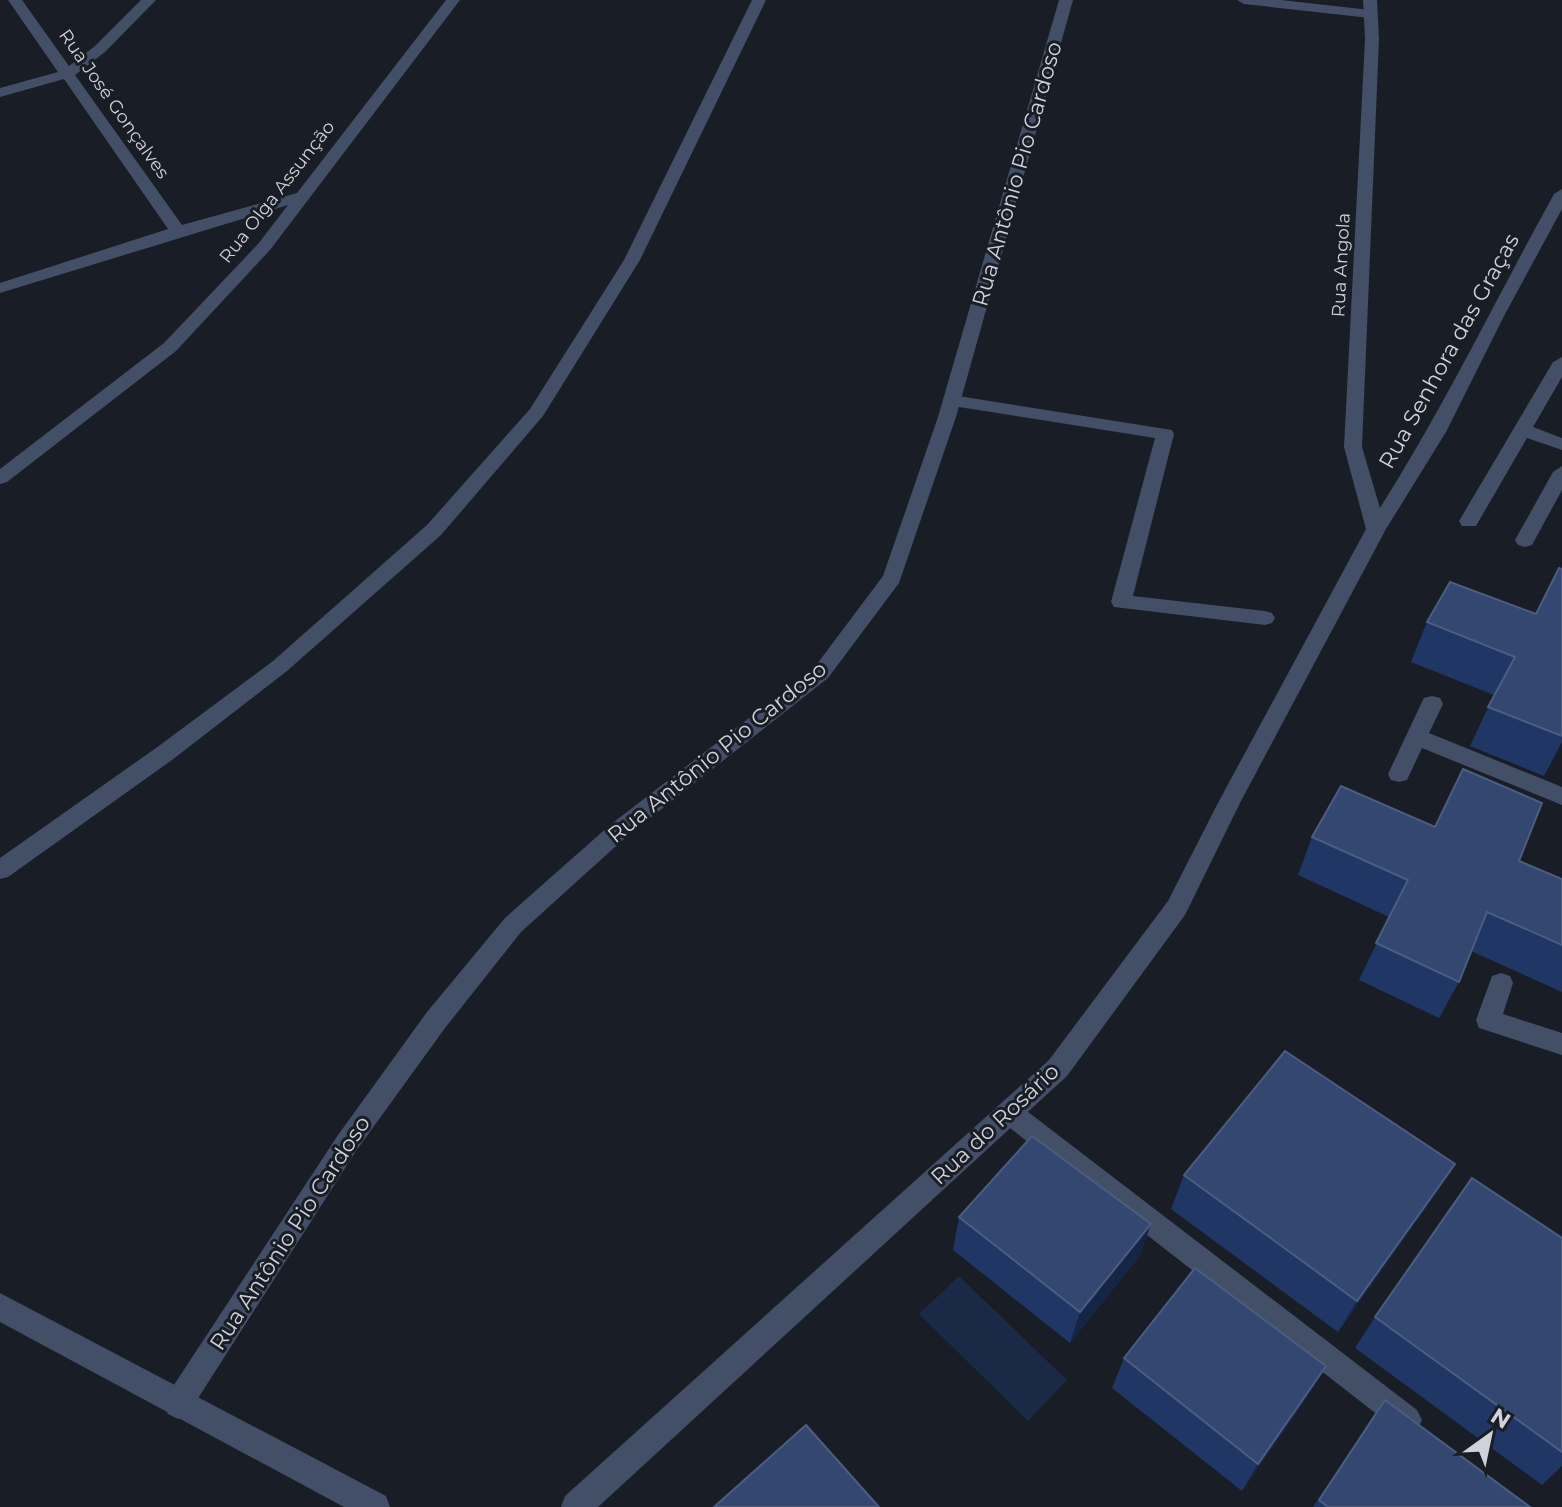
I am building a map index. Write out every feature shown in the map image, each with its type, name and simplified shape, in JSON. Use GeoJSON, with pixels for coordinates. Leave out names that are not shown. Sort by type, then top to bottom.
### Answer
{"type":"FeatureCollection","features":[{"type":"Feature","properties":{"kind":"street","name":"Rua José Gonçalves"},"geometry":{"type":"LineString","coordinates":[[15,0],[178,231]]}},
{"type":"Feature","properties":{"kind":"street"},"geometry":{"type":"LineString","coordinates":[[0,93],[69,73],[100,49],[149,0]]}},
{"type":"Feature","properties":{"kind":"street","name":"Rua Olga Assunção"},"geometry":{"type":"LineString","coordinates":[[0,478],[170,347],[264,247],[299,197],[453,0]]}},
{"type":"Feature","properties":{"kind":"street"},"geometry":{"type":"LineString","coordinates":[[0,870],[164,754],[280,666],[434,530],[496,459],[537,412],[632,260],[759,0]]}},
{"type":"Feature","properties":{"kind":"street","name":"Rua Antônio Pio Cardoso"},"geometry":{"type":"LineString","coordinates":[[178,1404],[347,1143],[436,1020],[513,925],[618,831],[821,673],[892,578],[952,401],[1066,0]]}},
{"type":"Feature","properties":{"kind":"street"},"geometry":{"type":"LineString","coordinates":[[1244,0],[1370,7]]}},
{"type":"Feature","properties":{"kind":"street","name":"Rua Angola"},"geometry":{"type":"LineString","coordinates":[[1370,7],[1372,39],[1353,447],[1376,529]]}},
{"type":"Feature","properties":{"kind":"street","name":"Rua Senhora das Graças"},"geometry":{"type":"LineString","coordinates":[[1376,529],[1437,432],[1495,316],[1562,194]]}},
{"type":"Feature","properties":{"kind":"street"},"geometry":{"type":"LineString","coordinates":[[0,288],[178,231],[299,197]]}},
{"type":"Feature","properties":{"kind":"street"},"geometry":{"type":"LineString","coordinates":[[1469,521],[1562,362]]}},
{"type":"Feature","properties":{"kind":"street"},"geometry":{"type":"LineString","coordinates":[[952,401],[1165,434],[1121,602],[1265,618]]}},
{"type":"Feature","properties":{"kind":"street"},"geometry":{"type":"LineString","coordinates":[[1522,430],[1562,444]]}},
{"type":"Feature","properties":{"kind":"street"},"geometry":{"type":"LineString","coordinates":[[1525,540],[1562,472]]}},
{"type":"Feature","properties":{"kind":"street","name":"Rua do Rosário"},"geometry":{"type":"LineString","coordinates":[[576,1507],[1058,1068],[1177,908],[1230,801],[1376,529]]}},
{"type":"Feature","properties":{"kind":"street"},"geometry":{"type":"LineString","coordinates":[[1399,774],[1432,704]]}},
{"type":"Feature","properties":{"kind":"street"},"geometry":{"type":"LineString","coordinates":[[1418,737],[1562,796]]}},
{"type":"Feature","properties":{"kind":"street"},"geometry":{"type":"LineString","coordinates":[[1501,983],[1488,1020],[1562,1044]]}},
{"type":"Feature","properties":{"kind":"street"},"geometry":{"type":"LineString","coordinates":[[1010,1113],[1433,1440]]}},
{"type":"Feature","properties":{"kind":"street"},"geometry":{"type":"LineString","coordinates":[[0,1307],[375,1507]]}},
{"type":"Feature","properties":{"kind":"shaded area"},"geometry":{"type":"Polygon","coordinates":[[[959,1276],[1067,1380],[1028,1421],[919,1314],[959,1276]]]}},
{"type":"Feature","properties":{"kind":"building"},"geometry":{"type":"Polygon","coordinates":[[[1559,568],[1562,569],[1562,736],[1488,707],[1515,657],[1427,622],[1450,582],[1536,614],[1559,568]]]}},
{"type":"Feature","properties":{"kind":"building"},"geometry":{"type":"Polygon","coordinates":[[[1463,769],[1542,803],[1519,861],[1562,879],[1562,945],[1487,912],[1459,982],[1376,943],[1408,880],[1312,837],[1341,786],[1435,827],[1463,769]]]}},
{"type":"Feature","properties":{"kind":"building"},"geometry":{"type":"Polygon","coordinates":[[[1285,1051],[1455,1164],[1357,1301],[1184,1175],[1285,1051]]]}},
{"type":"Feature","properties":{"kind":"building"},"geometry":{"type":"Polygon","coordinates":[[[1032,1136],[1151,1224],[1080,1312],[959,1217],[1032,1136]]]}},
{"type":"Feature","properties":{"kind":"building"},"geometry":{"type":"Polygon","coordinates":[[[1472,1178],[1562,1238],[1562,1452],[1375,1317],[1472,1178]]]}},
{"type":"Feature","properties":{"kind":"building"},"geometry":{"type":"Polygon","coordinates":[[[1195,1268],[1326,1366],[1258,1464],[1124,1358],[1195,1268]]]}},
{"type":"Feature","properties":{"kind":"building"},"geometry":{"type":"Polygon","coordinates":[[[1385,1400],[1530,1507],[1328,1507],[1319,1500],[1385,1400]]]}},
{"type":"Feature","properties":{"kind":"building"},"geometry":{"type":"Polygon","coordinates":[[[806,1425],[879,1507],[714,1507],[806,1425]]]}}]}
